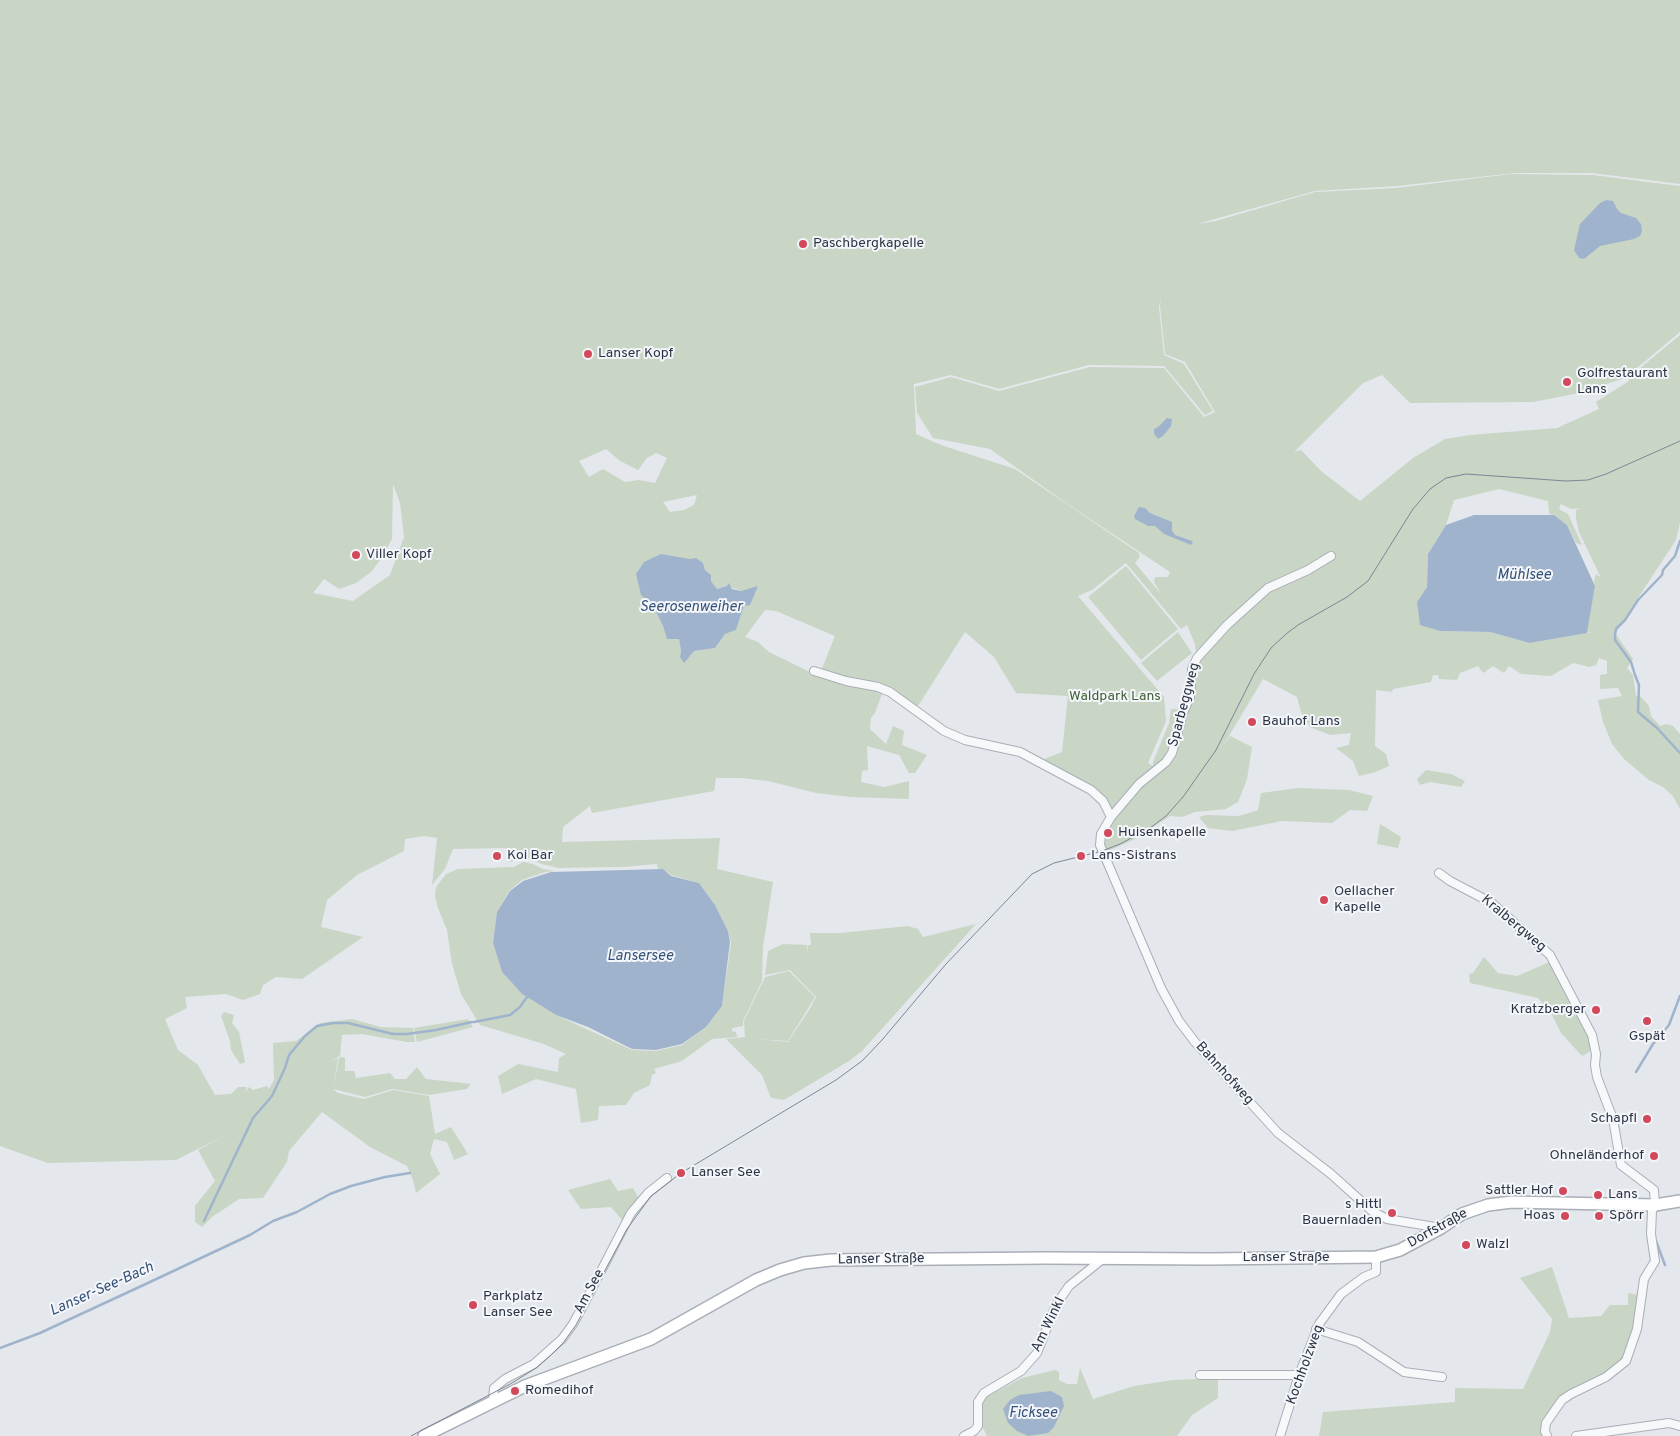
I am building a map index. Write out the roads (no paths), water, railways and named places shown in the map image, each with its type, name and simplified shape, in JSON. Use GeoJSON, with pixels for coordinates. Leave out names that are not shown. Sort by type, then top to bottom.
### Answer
{"type":"FeatureCollection","features":[{"type":"Feature","properties":{"kind":"main road","name":"Dorfstraße"},"geometry":{"type":"LineString","coordinates":[[1376,1257],[1400,1250],[1441,1228],[1462,1214],[1488,1205],[1512,1202],[1655,1205],[1680,1202]]}},
{"type":"Feature","properties":{"kind":"main road","name":"Lanser Straße"},"geometry":{"type":"LineString","coordinates":[[424,1436],[525,1386],[651,1339],[756,1280],[793,1266],[831,1260],[1376,1257]]}},
{"type":"Feature","properties":{"kind":"street","name":"Sparbeggweg"},"geometry":{"type":"LineString","coordinates":[[1100,834],[1111,817],[1139,784],[1166,762],[1172,754],[1183,713],[1190,697],[1193,665],[1199,655],[1268,588],[1308,570],[1331,556]]}},
{"type":"Feature","properties":{"kind":"street"},"geometry":{"type":"LineString","coordinates":[[814,671],[846,681],[878,687],[890,692],[944,731],[964,740],[1020,752],[1090,790],[1103,801],[1111,817]]}},
{"type":"Feature","properties":{"kind":"street","name":"Bahnhofweg"},"geometry":{"type":"LineString","coordinates":[[1100,834],[1099,843],[1102,852],[1142,948],[1171,1007],[1186,1031],[1278,1133],[1331,1174],[1372,1211],[1387,1219],[1441,1228]]}},
{"type":"Feature","properties":{"kind":"street","name":"Kralbergweg"},"geometry":{"type":"LineString","coordinates":[[1439,873],[1455,884],[1492,903],[1550,955],[1583,1021],[1591,1032],[1596,1054],[1597,1077],[1612,1116],[1621,1165],[1654,1190],[1655,1205]]}},
{"type":"Feature","properties":{"kind":"street","name":"Am See"},"geometry":{"type":"LineString","coordinates":[[493,1401],[494,1388],[505,1379],[534,1364],[562,1339],[573,1324],[631,1213],[648,1193],[667,1178]]}},
{"type":"Feature","properties":{"kind":"street"},"geometry":{"type":"LineString","coordinates":[[1547,1436],[1544,1431],[1546,1423],[1562,1400],[1606,1377],[1626,1361],[1637,1330],[1644,1279],[1655,1261],[1652,1226],[1652,1211],[1655,1205]]}},
{"type":"Feature","properties":{"kind":"street","name":"Am Winkl"},"geometry":{"type":"LineString","coordinates":[[964,1436],[974,1431],[978,1426],[978,1402],[984,1393],[1021,1371],[1037,1353],[1056,1305],[1069,1286],[1105,1257]]}},
{"type":"Feature","properties":{"kind":"street","name":"Kochholzweg"},"geometry":{"type":"LineString","coordinates":[[1280,1436],[1316,1329],[1340,1294],[1364,1277],[1376,1272],[1376,1257]]}},
{"type":"Feature","properties":{"kind":"street"},"geometry":{"type":"LineString","coordinates":[[1316,1329],[1358,1342],[1404,1372],[1442,1377]]}},
{"type":"Feature","properties":{"kind":"street"},"geometry":{"type":"LineString","coordinates":[[1200,1375],[1299,1375]]}},
{"type":"Feature","properties":{"kind":"street"},"geometry":{"type":"LineString","coordinates":[[1576,1436],[1669,1423],[1680,1426]]}},
{"type":"Feature","properties":{"kind":"water"},"geometry":{"type":"Polygon","coordinates":[[[1606,200],[1613,201],[1621,213],[1636,218],[1641,224],[1642,231],[1640,236],[1600,246],[1584,259],[1579,258],[1574,250],[1580,224],[1600,203],[1606,200]]]}},
{"type":"Feature","properties":{"kind":"water"},"geometry":{"type":"Polygon","coordinates":[[[1167,418],[1172,419],[1171,426],[1158,439],[1154,434],[1154,429],[1167,418]]]}},
{"type":"Feature","properties":{"kind":"water"},"geometry":{"type":"Polygon","coordinates":[[[1139,507],[1145,508],[1150,513],[1172,522],[1172,531],[1175,535],[1192,541],[1191,545],[1164,534],[1155,526],[1148,526],[1135,519],[1134,516],[1139,507]]]}},
{"type":"Feature","properties":{"kind":"water","name":"Mühlsee"},"geometry":{"type":"Polygon","coordinates":[[[1474,515],[1554,515],[1567,525],[1595,586],[1587,633],[1530,643],[1490,632],[1440,631],[1420,625],[1417,602],[1427,587],[1428,554],[1446,525],[1474,515]]]}},
{"type":"Feature","properties":{"kind":"water","name":"Seerosenweiher"},"geometry":{"type":"Polygon","coordinates":[[[661,554],[690,559],[696,558],[703,563],[705,570],[711,575],[711,581],[717,589],[727,586],[729,583],[732,589],[741,591],[758,586],[750,605],[744,606],[736,630],[725,634],[715,648],[694,651],[684,663],[680,657],[679,639],[667,639],[653,606],[641,595],[636,574],[644,562],[661,554]]]}},
{"type":"Feature","properties":{"kind":"water","name":"Lansersee"},"geometry":{"type":"Polygon","coordinates":[[[663,869],[671,876],[699,883],[715,905],[728,931],[730,942],[722,1006],[706,1027],[682,1044],[656,1050],[632,1049],[588,1027],[556,1015],[522,994],[502,972],[493,943],[497,912],[510,891],[523,881],[551,872],[663,869]]]}},
{"type":"Feature","properties":{"kind":"water","name":"Ficksee"},"geometry":{"type":"Polygon","coordinates":[[[1051,1391],[1062,1397],[1064,1406],[1054,1427],[1048,1433],[1028,1436],[1017,1431],[1008,1423],[1003,1409],[1010,1400],[1019,1395],[1051,1391]]]}},
{"type":"Feature","properties":{"kind":"waterway"},"geometry":{"type":"LineString","coordinates":[[1680,541],[1675,556],[1663,570],[1662,575],[1638,600],[1625,620],[1616,629],[1615,635],[1615,640],[1631,662],[1639,685],[1638,712],[1657,728],[1680,753]]}},
{"type":"Feature","properties":{"kind":"waterway"},"geometry":{"type":"LineString","coordinates":[[1636,1072],[1653,1044],[1669,1025],[1680,996]]}},
{"type":"Feature","properties":{"kind":"waterway","name":"Lanser-See-Bach"},"geometry":{"type":"LineString","coordinates":[[474,1022],[510,1015],[520,1007],[527,997]]}},
{"type":"Feature","properties":{"kind":"waterway","name":"Lanser-See-Bach"},"geometry":{"type":"LineString","coordinates":[[204,1221],[253,1118],[272,1096],[289,1055],[305,1036],[317,1026],[348,1023],[393,1034],[407,1034],[472,1022]]}},
{"type":"Feature","properties":{"kind":"waterway","name":"Lanser-See-Bach"},"geometry":{"type":"LineString","coordinates":[[0,1348],[40,1333],[150,1282],[250,1235],[273,1221],[297,1212],[330,1194],[385,1177],[410,1173]]}},
{"type":"Feature","properties":{"kind":"waterway"},"geometry":{"type":"LineString","coordinates":[[1656,1241],[1665,1265]]}},
{"type":"Feature","properties":{"kind":"tram line"},"geometry":{"type":"LineString","coordinates":[[411,1436],[512,1383],[536,1368],[550,1356],[563,1343],[576,1325],[627,1229],[651,1196],[681,1173],[836,1080],[862,1061],[946,964],[1032,874],[1054,863],[1102,851],[1120,844],[1150,828],[1166,816],[1183,797],[1216,750],[1254,674],[1271,648],[1298,625],[1347,597],[1368,581],[1413,509],[1430,489],[1446,478],[1466,474],[1566,481],[1588,480],[1606,474],[1680,441]]}},
{"type":"Feature","properties":{"kind":"place","name":"Paschbergkapelle"},"geometry":{"type":"Point","coordinates":[803,244]}},
{"type":"Feature","properties":{"kind":"place","name":"Lanser Kopf"},"geometry":{"type":"Point","coordinates":[588,354]}},
{"type":"Feature","properties":{"kind":"place","name":"Golfrestaurant Lans"},"geometry":{"type":"Point","coordinates":[1567,382]}},
{"type":"Feature","properties":{"kind":"place","name":"Viller Kopf"},"geometry":{"type":"Point","coordinates":[356,555]}},
{"type":"Feature","properties":{"kind":"place","name":"Bauhof Lans"},"geometry":{"type":"Point","coordinates":[1252,722]}},
{"type":"Feature","properties":{"kind":"place","name":"Huisenkapelle"},"geometry":{"type":"Point","coordinates":[1108,833]}},
{"type":"Feature","properties":{"kind":"place","name":"Koi Bar"},"geometry":{"type":"Point","coordinates":[497,856]}},
{"type":"Feature","properties":{"kind":"place","name":"Lans-Sistrans"},"geometry":{"type":"Point","coordinates":[1081,856]}},
{"type":"Feature","properties":{"kind":"place","name":"Oellacher Kapelle"},"geometry":{"type":"Point","coordinates":[1324,900]}},
{"type":"Feature","properties":{"kind":"place","name":"Kratzberger"},"geometry":{"type":"Point","coordinates":[1596,1010]}},
{"type":"Feature","properties":{"kind":"place","name":"Gspät"},"geometry":{"type":"Point","coordinates":[1647,1021]}},
{"type":"Feature","properties":{"kind":"place","name":"Schapfl"},"geometry":{"type":"Point","coordinates":[1647,1119]}},
{"type":"Feature","properties":{"kind":"place","name":"Ohneländerhof"},"geometry":{"type":"Point","coordinates":[1654,1156]}},
{"type":"Feature","properties":{"kind":"place","name":"Lanser See"},"geometry":{"type":"Point","coordinates":[681,1173]}},
{"type":"Feature","properties":{"kind":"place","name":"Sattler Hof"},"geometry":{"type":"Point","coordinates":[1563,1191]}},
{"type":"Feature","properties":{"kind":"place","name":"Lans"},"geometry":{"type":"Point","coordinates":[1598,1195]}},
{"type":"Feature","properties":{"kind":"place","name":"s Hittl Bauernladen"},"geometry":{"type":"Point","coordinates":[1392,1213]}},
{"type":"Feature","properties":{"kind":"place","name":"Hoas"},"geometry":{"type":"Point","coordinates":[1565,1216]}},
{"type":"Feature","properties":{"kind":"place","name":"Spörr"},"geometry":{"type":"Point","coordinates":[1599,1216]}},
{"type":"Feature","properties":{"kind":"place","name":"Walzl"},"geometry":{"type":"Point","coordinates":[1466,1245]}},
{"type":"Feature","properties":{"kind":"place","name":"Parkplatz Lanser See"},"geometry":{"type":"Point","coordinates":[473,1305]}},
{"type":"Feature","properties":{"kind":"place","name":"Romedihof"},"geometry":{"type":"Point","coordinates":[515,1391]}},
{"type":"Feature","properties":{"kind":"park label","name":"Waldpark Lans"},"geometry":{"type":"Point","coordinates":[1115,697]}}]}
